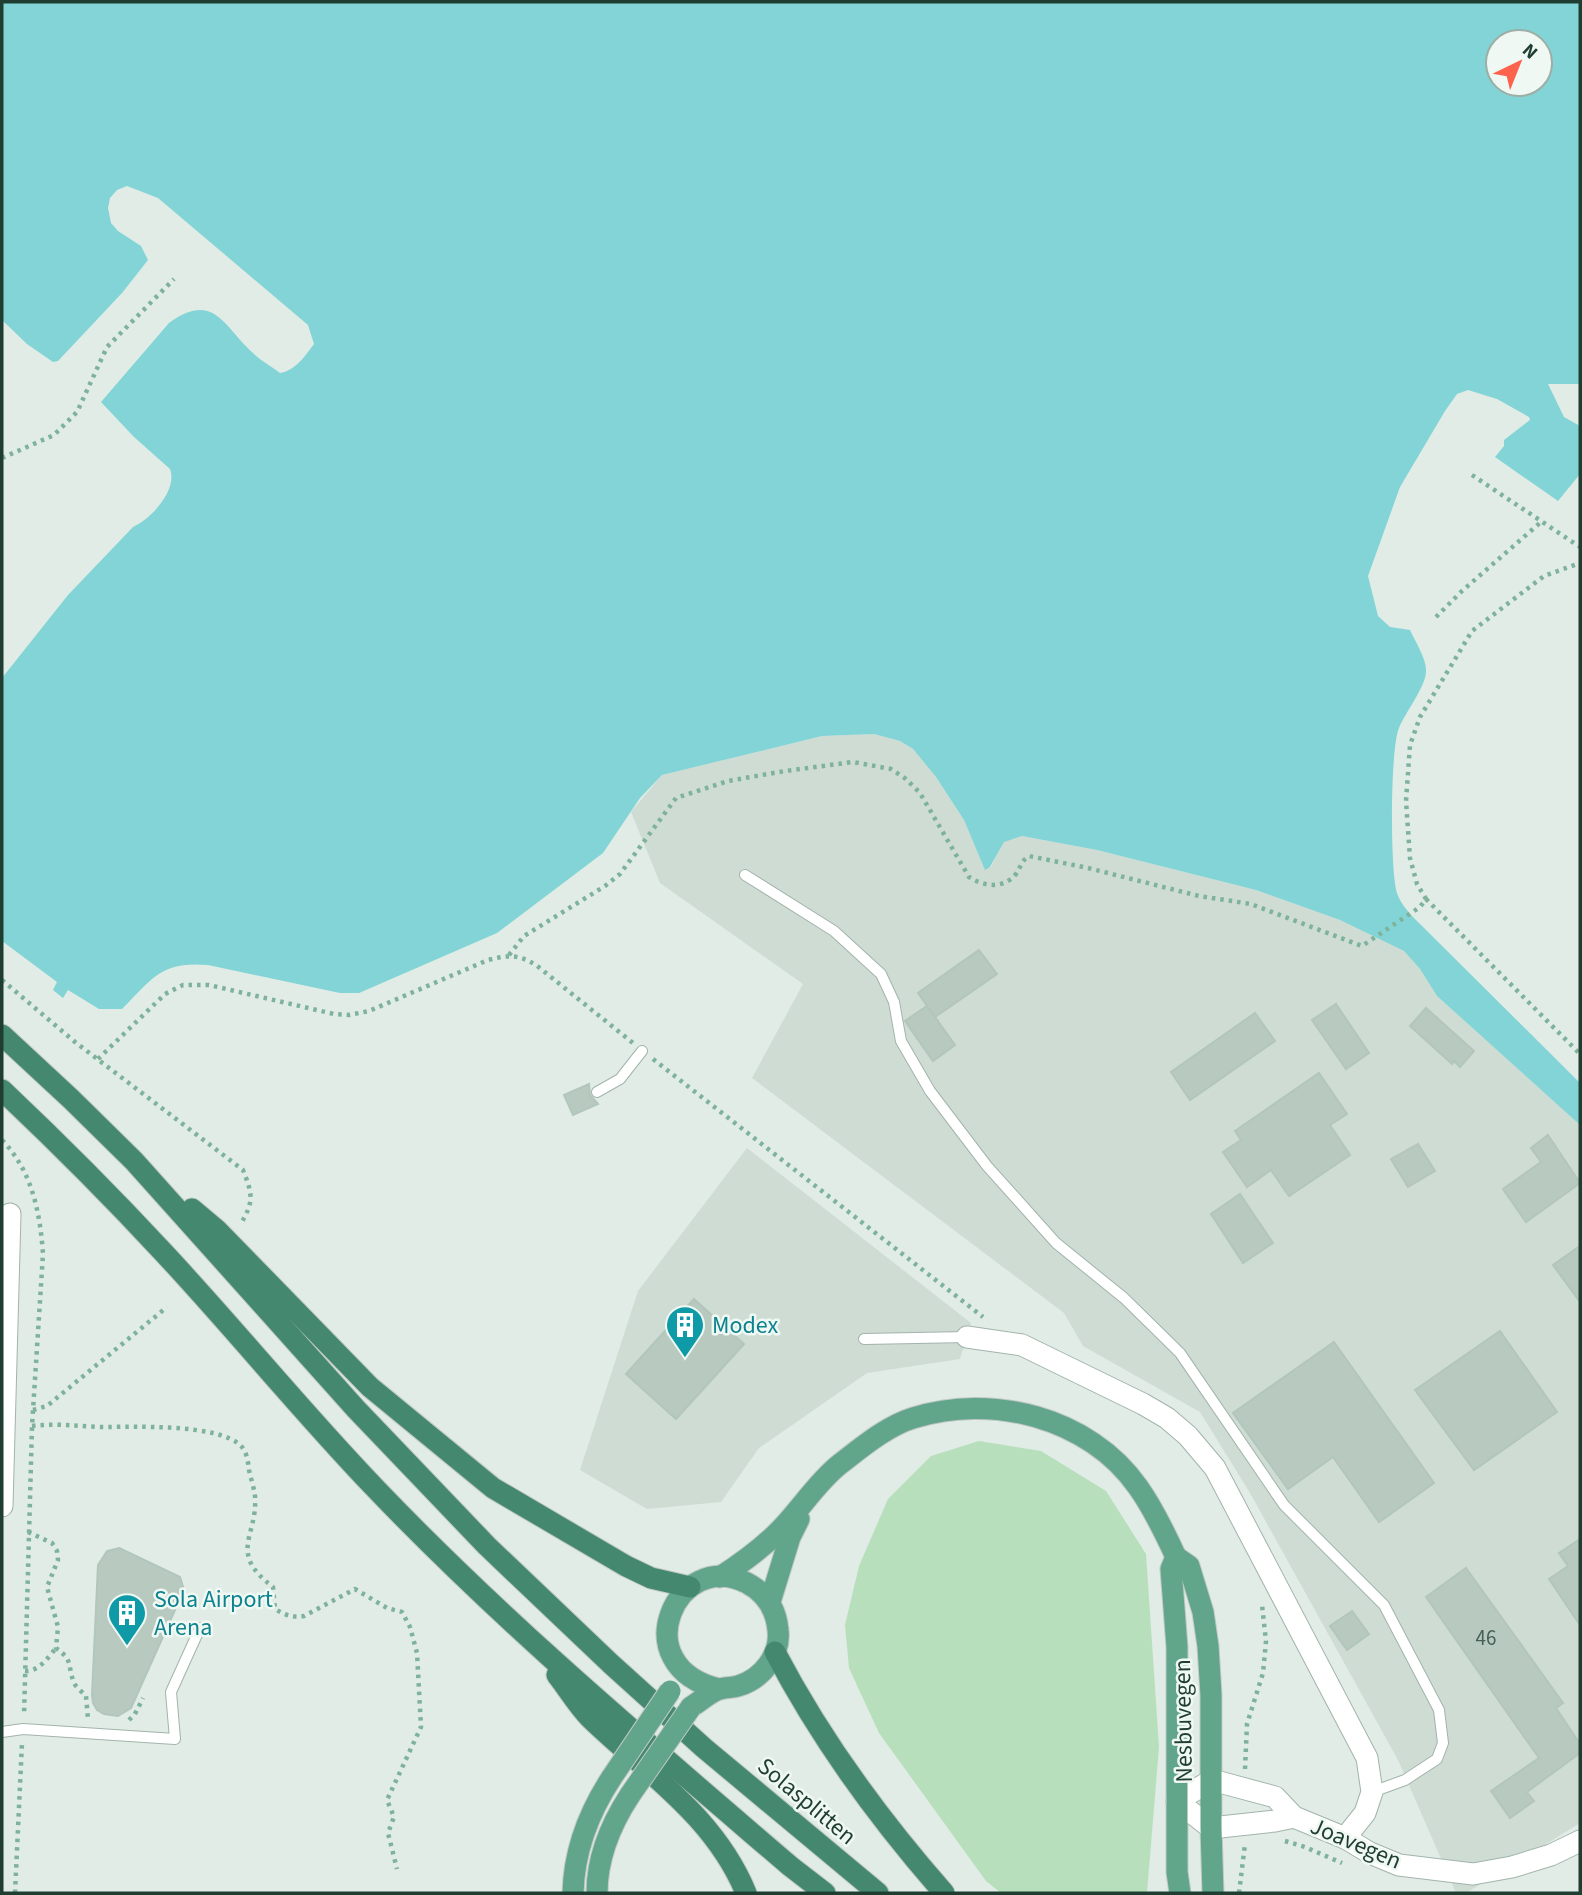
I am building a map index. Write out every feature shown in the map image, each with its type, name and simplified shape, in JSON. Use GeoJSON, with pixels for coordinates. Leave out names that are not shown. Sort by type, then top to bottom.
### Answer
{"type":"FeatureCollection","features":[{"type":"Feature","properties":{"kind":"highway"},"geometry":{"type":"LineString","coordinates":[[2,1035],[134,1161],[217,1230],[370,1387],[493,1488],[626,1566],[651,1578],[690,1587]]}},
{"type":"Feature","properties":{"kind":"highway"},"geometry":{"type":"LineString","coordinates":[[2,1090],[78,1163],[155,1243],[374,1487],[533,1643],[825,1893]]}},
{"type":"Feature","properties":{"kind":"highway","name":"Solasplitten"},"geometry":{"type":"LineString","coordinates":[[134,1161],[356,1409],[487,1546],[704,1748],[878,1893]]}},
{"type":"Feature","properties":{"kind":"highway"},"geometry":{"type":"LineString","coordinates":[[533,1643],[588,1716],[695,1813],[721,1845],[746,1893]]}},
{"type":"Feature","properties":{"kind":"highway"},"geometry":{"type":"LineString","coordinates":[[775,1652],[805,1707],[844,1766],[895,1837],[944,1893]]}},
{"type":"Feature","properties":{"kind":"main road","name":"Nesbuvegen"},"geometry":{"type":"LineString","coordinates":[[810,1497],[837,1466],[874,1439],[910,1419],[948,1410],[984,1408],[1023,1412],[1064,1427],[1104,1451],[1137,1485],[1163,1528],[1176,1557],[1189,1566],[1204,1621],[1211,1695],[1213,1893]]}},
{"type":"Feature","properties":{"kind":"main road"},"geometry":{"type":"LineString","coordinates":[[720,1577],[751,1556],[780,1530],[810,1497]]}},
{"type":"Feature","properties":{"kind":"main road"},"geometry":{"type":"LineString","coordinates":[[770,1602],[790,1537],[810,1497]]}},
{"type":"Feature","properties":{"kind":"main road"},"geometry":{"type":"LineString","coordinates":[[1176,1557],[1171,1569],[1178,1647],[1177,1801],[1180,1893]]}},
{"type":"Feature","properties":{"kind":"main road"},"geometry":{"type":"LineString","coordinates":[[720,1577],[740,1579],[757,1588],[770,1602],[777,1618],[779,1635],[775,1652],[766,1668],[753,1680],[737,1687],[719,1689],[695,1681],[676,1663],[668,1644],[667,1622],[676,1602],[690,1587],[705,1579],[720,1577]]}},
{"type":"Feature","properties":{"kind":"main road"},"geometry":{"type":"LineString","coordinates":[[573,1893],[578,1853],[597,1801],[670,1691],[676,1663]]}},
{"type":"Feature","properties":{"kind":"main road"},"geometry":{"type":"LineString","coordinates":[[597,1893],[602,1859],[610,1833],[630,1795],[691,1707],[719,1689]]}},
{"type":"Feature","properties":{"kind":"street"},"geometry":{"type":"LineString","coordinates":[[2,1506],[6,1208]]}},
{"type":"Feature","properties":{"kind":"street"},"geometry":{"type":"LineString","coordinates":[[967,1337],[1022,1345],[1053,1358],[1167,1418],[1188,1436],[1215,1468],[1367,1758],[1372,1792],[1364,1813],[1345,1838]]}},
{"type":"Feature","properties":{"kind":"street"},"geometry":{"type":"LineString","coordinates":[[1211,1828],[1177,1801],[1212,1780]]}},
{"type":"Feature","properties":{"kind":"street","name":"Joavegen"},"geometry":{"type":"LineString","coordinates":[[1212,1780],[1275,1797],[1294,1817],[1345,1838],[1370,1853],[1399,1865],[1474,1884],[1580,1840]]}},
{"type":"Feature","properties":{"kind":"street","name":"Joavegen"},"geometry":{"type":"LineString","coordinates":[[1211,1828],[1294,1817]]}},
{"type":"Feature","properties":{"kind":"lane"},"geometry":{"type":"LineString","coordinates":[[745,875],[834,931],[881,974],[894,1002],[901,1041],[930,1091],[987,1166],[1056,1243],[1124,1298],[1180,1353],[1284,1505],[1384,1605],[1439,1710],[1443,1743],[1437,1759],[1405,1780],[1372,1792]]}},
{"type":"Feature","properties":{"kind":"lane"},"geometry":{"type":"LineString","coordinates":[[597,1092],[620,1079],[642,1051]]}},
{"type":"Feature","properties":{"kind":"lane"},"geometry":{"type":"LineString","coordinates":[[864,1339],[967,1337]]}},
{"type":"Feature","properties":{"kind":"lane"},"geometry":{"type":"LineString","coordinates":[[2,1732],[23,1729],[175,1739],[172,1692],[200,1628]]}},
{"type":"Feature","properties":{"kind":"path"},"geometry":{"type":"LineString","coordinates":[[2,458],[54,435],[77,412],[107,347],[174,279]]}},
{"type":"Feature","properties":{"kind":"path"},"geometry":{"type":"LineString","coordinates":[[1472,475],[1580,547]]}},
{"type":"Feature","properties":{"kind":"path"},"geometry":{"type":"LineString","coordinates":[[1436,617],[1542,522]]}},
{"type":"Feature","properties":{"kind":"path"},"geometry":{"type":"LineString","coordinates":[[1580,563],[1544,576],[1472,631],[1420,717],[1410,745],[1406,801],[1410,858],[1417,884],[1426,900],[1580,1054]]}},
{"type":"Feature","properties":{"kind":"path"},"geometry":{"type":"LineString","coordinates":[[509,955],[524,936],[606,886],[620,874],[676,798],[728,781],[853,762],[891,769],[906,779],[920,793],[969,877],[982,885],[1000,884],[1016,874],[1020,862],[1029,856],[1199,896],[1251,904],[1362,946],[1420,907],[1426,900]]}},
{"type":"Feature","properties":{"kind":"path"},"geometry":{"type":"LineString","coordinates":[[98,1059],[165,994],[183,985],[209,985],[334,1014],[349,1015],[369,1011],[488,960],[509,955],[523,957],[988,1320]]}},
{"type":"Feature","properties":{"kind":"path"},"geometry":{"type":"LineString","coordinates":[[2,980],[98,1059],[243,1170],[251,1189],[251,1206],[238,1229]]}},
{"type":"Feature","properties":{"kind":"path"},"geometry":{"type":"LineString","coordinates":[[2,1140],[15,1154],[35,1197],[41,1227],[43,1263],[32,1426],[15,1893]]}},
{"type":"Feature","properties":{"kind":"path"},"geometry":{"type":"LineString","coordinates":[[33,1410],[47,1406],[167,1307]]}},
{"type":"Feature","properties":{"kind":"path"},"geometry":{"type":"LineString","coordinates":[[32,1426],[172,1426],[232,1439],[242,1446],[247,1457],[255,1497],[247,1545],[249,1560],[261,1578],[273,1587],[275,1608],[284,1615],[295,1618],[304,1616],[355,1589],[387,1608],[402,1612],[410,1627],[417,1653],[421,1727],[387,1800],[394,1817],[388,1833],[397,1869]]}},
{"type":"Feature","properties":{"kind":"path"},"geometry":{"type":"LineString","coordinates":[[25,1671],[41,1664],[56,1648],[58,1627],[47,1587],[58,1560],[57,1551],[52,1543],[28,1532]]}},
{"type":"Feature","properties":{"kind":"path"},"geometry":{"type":"LineString","coordinates":[[1244,1778],[1247,1724],[1263,1673],[1266,1641],[1262,1604]]}},
{"type":"Feature","properties":{"kind":"path"},"geometry":{"type":"LineString","coordinates":[[56,1648],[67,1656],[72,1665],[75,1684],[86,1696],[88,1721]]}},
{"type":"Feature","properties":{"kind":"path"},"geometry":{"type":"LineString","coordinates":[[1239,1893],[1245,1840]]}},
{"type":"Feature","properties":{"kind":"shaded area"},"geometry":{"type":"Polygon","coordinates":[[[874,734],[900,741],[913,749],[936,777],[964,820],[985,869],[991,867],[1004,841],[1022,836],[1097,850],[1256,890],[1340,920],[1404,951],[1420,969],[1437,996],[1580,1125],[1580,1823],[1466,1893],[1456,1893],[1398,1760],[1250,1493],[1200,1412],[1083,1346],[1064,1313],[752,1078],[803,984],[660,883],[631,812],[662,775],[822,736],[874,734]]]}},
{"type":"Feature","properties":{"kind":"shaded area"},"geometry":{"type":"Polygon","coordinates":[[[747,1148],[971,1323],[960,1359],[867,1373],[759,1448],[721,1502],[647,1509],[580,1470],[638,1291],[747,1148]]]}},
{"type":"Feature","properties":{"kind":"green space"},"geometry":{"type":"Polygon","coordinates":[[[979,1441],[1041,1451],[1106,1491],[1146,1554],[1159,1747],[1147,1893],[1001,1893],[986,1881],[879,1733],[849,1668],[845,1625],[859,1566],[888,1499],[931,1456],[979,1441]]]}},
{"type":"Feature","properties":{"kind":"water"},"geometry":{"type":"Polygon","coordinates":[[[2,2],[1580,2],[1580,384],[1548,384],[1564,417],[1580,426],[1580,474],[1558,501],[1495,457],[1504,446],[1504,440],[1530,420],[1529,417],[1497,399],[1468,390],[1457,394],[1400,487],[1368,576],[1378,616],[1390,627],[1410,630],[1426,665],[1423,683],[1399,728],[1396,740],[1392,810],[1397,893],[1413,917],[1580,1083],[1580,1125],[1437,996],[1420,969],[1404,951],[1340,920],[1256,890],[1097,850],[1022,836],[1004,842],[990,867],[985,870],[964,820],[936,777],[913,749],[900,741],[874,734],[822,736],[662,775],[640,798],[603,853],[497,933],[359,993],[340,993],[192,964],[168,969],[159,974],[122,1009],[99,1009],[68,990],[63,998],[53,990],[57,982],[2,941],[2,678],[68,595],[133,527],[155,511],[170,486],[170,469],[134,437],[101,402],[169,323],[197,310],[208,311],[217,316],[256,356],[280,373],[295,366],[314,344],[308,325],[158,198],[127,186],[117,190],[110,198],[108,208],[111,223],[141,246],[148,260],[122,293],[58,361],[53,362],[27,344],[2,320],[2,2]]]}},
{"type":"Feature","properties":{"kind":"building"},"geometry":{"type":"Polygon","coordinates":[[[979,950],[997,974],[935,1017],[918,993],[979,950]]]}},
{"type":"Feature","properties":{"kind":"building"},"geometry":{"type":"Polygon","coordinates":[[[1336,1004],[1369,1053],[1346,1069],[1312,1020],[1336,1004]]]}},
{"type":"Feature","properties":{"kind":"building"},"geometry":{"type":"Polygon","coordinates":[[[927,1006],[955,1045],[933,1061],[905,1021],[927,1006]]]}},
{"type":"Feature","properties":{"kind":"building"},"geometry":{"type":"Polygon","coordinates":[[[1426,1008],[1474,1051],[1460,1067],[1454,1061],[1452,1064],[1410,1026],[1426,1008]]]}},
{"type":"Feature","properties":{"kind":"building"},"geometry":{"type":"Polygon","coordinates":[[[1255,1013],[1275,1041],[1190,1100],[1171,1072],[1255,1013]]]}},
{"type":"Feature","properties":{"kind":"building"},"geometry":{"type":"Polygon","coordinates":[[[1319,1073],[1347,1114],[1330,1125],[1350,1155],[1289,1196],[1271,1170],[1247,1187],[1223,1152],[1241,1140],[1235,1131],[1319,1073]]]}},
{"type":"Feature","properties":{"kind":"building"},"geometry":{"type":"Polygon","coordinates":[[[589,1084],[590,1095],[598,1104],[573,1115],[564,1095],[589,1084]]]}},
{"type":"Feature","properties":{"kind":"building"},"geometry":{"type":"Polygon","coordinates":[[[1548,1135],[1580,1183],[1526,1222],[1503,1189],[1541,1162],[1531,1148],[1548,1135]]]}},
{"type":"Feature","properties":{"kind":"building"},"geometry":{"type":"Polygon","coordinates":[[[1418,1144],[1435,1171],[1408,1187],[1391,1159],[1418,1144]]]}},
{"type":"Feature","properties":{"kind":"building"},"geometry":{"type":"Polygon","coordinates":[[[1240,1194],[1273,1243],[1243,1263],[1211,1214],[1240,1194]]]}},
{"type":"Feature","properties":{"kind":"building"},"geometry":{"type":"Polygon","coordinates":[[[1580,1246],[1580,1302],[1553,1265],[1580,1246]]]}},
{"type":"Feature","properties":{"kind":"building","name":"Modex"},"geometry":{"type":"Polygon","coordinates":[[[694,1299],[744,1344],[676,1419],[626,1374],[694,1299]]]}},
{"type":"Feature","properties":{"kind":"building"},"geometry":{"type":"Polygon","coordinates":[[[1500,1331],[1557,1412],[1474,1470],[1415,1390],[1500,1331]]]}},
{"type":"Feature","properties":{"kind":"building"},"geometry":{"type":"Polygon","coordinates":[[[1334,1342],[1434,1483],[1379,1522],[1333,1457],[1288,1489],[1233,1413],[1334,1342]]]}},
{"type":"Feature","properties":{"kind":"building"},"geometry":{"type":"Polygon","coordinates":[[[1580,1539],[1580,1625],[1549,1579],[1568,1566],[1559,1553],[1580,1539]]]}},
{"type":"Feature","properties":{"kind":"building","name":"Sola Airport Arena"},"geometry":{"type":"Polygon","coordinates":[[[119,1548],[180,1577],[184,1590],[131,1708],[118,1716],[97,1710],[92,1695],[98,1565],[107,1551],[119,1548]]]}},
{"type":"Feature","properties":{"kind":"building"},"geometry":{"type":"Polygon","coordinates":[[[1466,1568],[1563,1703],[1556,1708],[1580,1744],[1580,1753],[1527,1792],[1534,1801],[1510,1818],[1491,1791],[1539,1758],[1426,1597],[1466,1568]]]}},
{"type":"Feature","properties":{"kind":"building"},"geometry":{"type":"Polygon","coordinates":[[[1352,1611],[1369,1634],[1347,1650],[1330,1626],[1352,1611]]]}},
{"type":"Feature","properties":{"kind":"place","name":"Modex"},"geometry":{"type":"Point","coordinates":[685,1359]}},
{"type":"Feature","properties":{"kind":"place","name":"Sola Airport Arena"},"geometry":{"type":"Point","coordinates":[127,1647]}}]}
